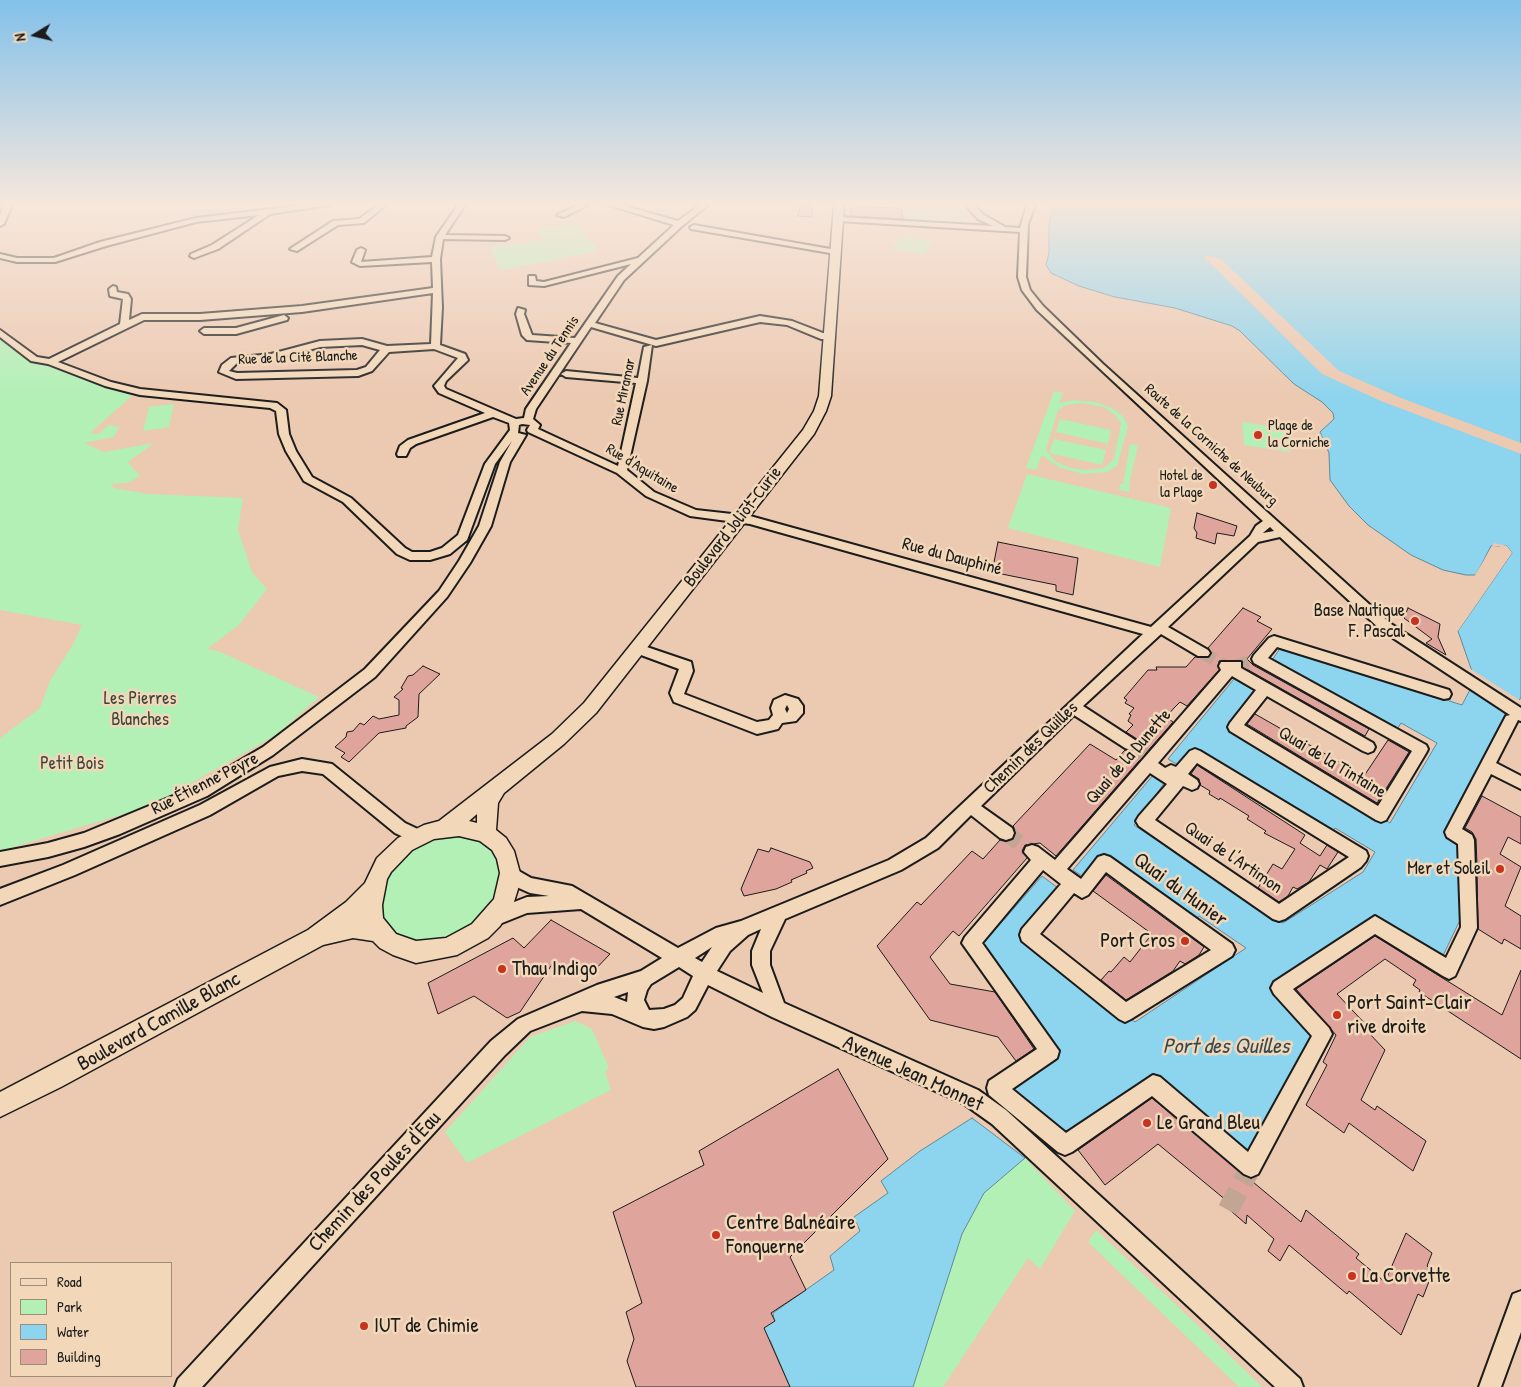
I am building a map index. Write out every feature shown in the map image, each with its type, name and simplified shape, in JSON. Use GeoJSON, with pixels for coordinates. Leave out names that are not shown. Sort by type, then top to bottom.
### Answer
{"type":"FeatureCollection","features":[{"type":"Feature","properties":{"kind":"main road","name":"Boulevard Joliot-Curie"},"geometry":{"type":"LineString","coordinates":[[444,828],[576,723],[638,649],[815,422],[825,396],[835,270]]}},
{"type":"Feature","properties":{"kind":"main road","name":"Boulevard Joliot-Curie"},"geometry":{"type":"LineString","coordinates":[[486,834],[488,802],[497,787]]}},
{"type":"Feature","properties":{"kind":"main road"},"geometry":{"type":"LineString","coordinates":[[460,827],[486,834],[499,844],[507,857],[510,873],[508,889],[502,904],[492,920],[465,941],[449,948],[432,952],[416,952],[401,948],[388,941],[379,931],[373,919],[371,905],[372,890],[377,877],[389,859],[405,844],[418,836],[444,828],[460,827]]}},
{"type":"Feature","properties":{"kind":"main road","name":"Boulevard Camille Blanc"},"geometry":{"type":"LineString","coordinates":[[0,1105],[53,1080],[316,937],[353,909],[372,890]]}},
{"type":"Feature","properties":{"kind":"main road","name":"Boulevard Camille Blanc"},"geometry":{"type":"LineString","coordinates":[[316,937],[353,928],[379,931]]}},
{"type":"Feature","properties":{"kind":"street"},"geometry":{"type":"LineString","coordinates":[[435,346],[438,307],[436,270]]}},
{"type":"Feature","properties":{"kind":"street"},"geometry":{"type":"LineString","coordinates":[[532,278],[532,283],[544,284],[600,270]]}},
{"type":"Feature","properties":{"kind":"street","name":"Avenue du Tennis"},"geometry":{"type":"LineString","coordinates":[[523,427],[531,409],[576,341],[630,270]]}},
{"type":"Feature","properties":{"kind":"street","name":"Route de la Corniche de Neuburg"},"geometry":{"type":"LineString","coordinates":[[1022,270],[1022,277],[1031,298],[1100,366],[1282,533],[1386,627],[1516,718]]}},
{"type":"Feature","properties":{"kind":"street"},"geometry":{"type":"LineString","coordinates":[[113,289],[113,294],[125,296],[127,299],[124,326]]}},
{"type":"Feature","properties":{"kind":"street"},"geometry":{"type":"LineString","coordinates":[[50,362],[137,319],[149,316],[200,316],[302,309],[436,290]]}},
{"type":"Feature","properties":{"kind":"street"},"geometry":{"type":"LineString","coordinates":[[204,331],[244,329],[287,317],[302,309]]}},
{"type":"Feature","properties":{"kind":"street"},"geometry":{"type":"LineString","coordinates":[[521,310],[520,314],[526,335],[530,338],[576,341]]}},
{"type":"Feature","properties":{"kind":"street"},"geometry":{"type":"LineString","coordinates":[[589,324],[656,343],[760,319],[789,323],[820,336],[830,337]]}},
{"type":"Feature","properties":{"kind":"street"},"geometry":{"type":"LineString","coordinates":[[0,333],[34,359],[50,362],[108,384],[140,392],[273,405],[281,410],[284,434],[295,460],[308,480],[347,500],[368,518],[400,551],[410,556],[430,556],[446,551],[463,537],[490,464],[523,427]]}},
{"type":"Feature","properties":{"kind":"street","name":"Rue de la Cité Blanche"},"geometry":{"type":"LineString","coordinates":[[386,349],[369,369],[358,373],[236,376],[224,372],[225,367],[234,360],[271,356],[320,344],[362,342],[375,344],[386,349],[435,346]]}},
{"type":"Feature","properties":{"kind":"street","name":"Rue d'Aquitaine"},"geometry":{"type":"LineString","coordinates":[[435,346],[462,356],[463,360],[442,380],[438,386],[442,391],[547,436],[621,471],[650,494],[674,506],[709,516],[740,519]]}},
{"type":"Feature","properties":{"kind":"street","name":"Rue Miramar"},"geometry":{"type":"LineString","coordinates":[[621,471],[649,347]]}},
{"type":"Feature","properties":{"kind":"street"},"geometry":{"type":"LineString","coordinates":[[566,374],[642,381]]}},
{"type":"Feature","properties":{"kind":"street"},"geometry":{"type":"LineString","coordinates":[[402,454],[405,446],[412,442],[494,413]]}},
{"type":"Feature","properties":{"kind":"street"},"geometry":{"type":"LineString","coordinates":[[0,859],[48,850],[84,840],[115,829],[202,791],[268,751],[370,673],[438,600],[454,578],[485,526],[505,462],[516,444],[523,427]]}},
{"type":"Feature","properties":{"kind":"street"},"geometry":{"type":"LineString","coordinates":[[516,444],[547,436]]}},
{"type":"Feature","properties":{"kind":"street","name":"Rue du Dauphiné"},"geometry":{"type":"LineString","coordinates":[[740,519],[1157,630],[1203,653]]}},
{"type":"Feature","properties":{"kind":"street","name":"Chemin des Quilles"},"geometry":{"type":"LineString","coordinates":[[677,959],[722,934],[742,929],[779,914],[924,850],[1073,707],[1254,540],[1260,529],[1270,521]]}},
{"type":"Feature","properties":{"kind":"street","name":"Chemin des Quilles"},"geometry":{"type":"LineString","coordinates":[[1254,540],[1282,533]]}},
{"type":"Feature","properties":{"kind":"street","name":"Quai de la Tintaine"},"geometry":{"type":"LineString","coordinates":[[1266,688],[1234,727],[1381,815],[1422,749],[1259,659],[1274,641],[1444,694]]}},
{"type":"Feature","properties":{"kind":"street"},"geometry":{"type":"LineString","coordinates":[[638,649],[686,666],[686,671],[677,693],[679,698],[757,728],[772,724],[780,715]]}},
{"type":"Feature","properties":{"kind":"street","name":"Quai de la Dunette"},"geometry":{"type":"LineString","coordinates":[[1056,871],[1149,759],[1230,666],[1266,688]]}},
{"type":"Feature","properties":{"kind":"street"},"geometry":{"type":"LineString","coordinates":[[1266,688],[1368,747]]}},
{"type":"Feature","properties":{"kind":"street"},"geometry":{"type":"LineString","coordinates":[[1073,707],[1130,744]]}},
{"type":"Feature","properties":{"kind":"street"},"geometry":{"type":"LineString","coordinates":[[1077,886],[1036,856],[971,943],[1050,1051],[996,1088],[1065,1145],[1153,1084],[1251,1167],[1323,1034],[1280,988],[1375,924],[1448,970],[1469,928],[1466,840],[1453,832],[1487,765],[1516,718]]}},
{"type":"Feature","properties":{"kind":"street","name":"Quai de l'Artimon"},"geometry":{"type":"LineString","coordinates":[[1149,759],[1177,783],[1144,821],[1279,913],[1355,862],[1360,856],[1195,755],[1178,775]]}},
{"type":"Feature","properties":{"kind":"street"},"geometry":{"type":"LineString","coordinates":[[1149,759],[1192,784]]}},
{"type":"Feature","properties":{"kind":"street","name":"Rue Étienne Peyre"},"geometry":{"type":"LineString","coordinates":[[0,897],[70,870],[205,810],[275,771],[302,765],[328,768],[400,828],[418,836]]}},
{"type":"Feature","properties":{"kind":"street"},"geometry":{"type":"LineString","coordinates":[[1487,765],[1521,784]]}},
{"type":"Feature","properties":{"kind":"street"},"geometry":{"type":"LineString","coordinates":[[970,806],[1006,833]]}},
{"type":"Feature","properties":{"kind":"street","name":"Quai du Hunier"},"geometry":{"type":"LineString","coordinates":[[1104,862],[1226,950],[1126,1013],[1028,936],[1077,886],[1104,862]]}},
{"type":"Feature","properties":{"kind":"street","name":"Avenue Jean Monnet"},"geometry":{"type":"LineString","coordinates":[[510,873],[518,880],[530,885],[566,891],[704,974],[778,1011],[971,1097],[999,1117],[1292,1387]]}},
{"type":"Feature","properties":{"kind":"street"},"geometry":{"type":"LineString","coordinates":[[492,920],[527,905],[581,901]]}},
{"type":"Feature","properties":{"kind":"street"},"geometry":{"type":"LineString","coordinates":[[778,1011],[761,965],[761,951],[767,935],[779,914]]}},
{"type":"Feature","properties":{"kind":"street","name":"Chemin des Quilles"},"geometry":{"type":"LineString","coordinates":[[704,974],[724,945],[742,929]]}},
{"type":"Feature","properties":{"kind":"street","name":"Chemin des Poules d'Eau"},"geometry":{"type":"LineString","coordinates":[[186,1387],[498,1048],[531,1021],[582,1002],[597,994],[645,978],[677,959]]}},
{"type":"Feature","properties":{"kind":"street","name":"Chemin des Poules d'Eau"},"geometry":{"type":"LineString","coordinates":[[582,1002],[612,1005],[654,1020],[664,1018],[681,1011],[689,1004],[704,974]]}},
{"type":"Feature","properties":{"kind":"street"},"geometry":{"type":"LineString","coordinates":[[644,1018],[635,1000],[639,986],[645,978]]}},
{"type":"Feature","properties":{"kind":"street"},"geometry":{"type":"LineString","coordinates":[[1490,1387],[1521,1302]]}},
{"type":"Feature","properties":{"kind":"green space","name":"Les Pierres Blanches"},"geometry":{"type":"Polygon","coordinates":[[[0,336],[25,358],[44,362],[97,384],[134,394],[90,433],[98,434],[109,425],[119,427],[114,437],[84,443],[104,452],[154,443],[128,462],[140,476],[128,483],[111,484],[114,488],[148,494],[243,498],[238,530],[252,572],[267,589],[239,625],[207,649],[218,651],[319,697],[276,735],[151,806],[0,851],[0,738],[40,708],[50,681],[72,646],[82,625],[0,610],[0,336]]]}},
{"type":"Feature","properties":{"kind":"green space"},"geometry":{"type":"Polygon","coordinates":[[[1054,391],[1063,393],[1059,403],[1074,400],[1095,402],[1110,407],[1123,416],[1128,427],[1117,466],[1107,472],[1083,474],[1058,467],[1042,455],[1036,470],[1026,468],[1054,391]],[[1081,403],[1067,405],[1058,410],[1046,450],[1056,462],[1071,468],[1088,470],[1104,468],[1114,459],[1121,423],[1115,415],[1104,407],[1081,403]]]}},
{"type":"Feature","properties":{"kind":"green space"},"geometry":{"type":"Polygon","coordinates":[[[174,404],[169,427],[143,431],[149,407],[174,404]]]}},
{"type":"Feature","properties":{"kind":"green space"},"geometry":{"type":"Polygon","coordinates":[[[1060,419],[1111,430],[1108,444],[1056,432],[1060,419]]]}},
{"type":"Feature","properties":{"kind":"green space"},"geometry":{"type":"Polygon","coordinates":[[[1242,422],[1286,429],[1290,452],[1244,445],[1242,422]]]}},
{"type":"Feature","properties":{"kind":"green space"},"geometry":{"type":"Polygon","coordinates":[[[1054,439],[1106,450],[1102,465],[1049,453],[1054,439]]]}},
{"type":"Feature","properties":{"kind":"green space"},"geometry":{"type":"Polygon","coordinates":[[[1130,444],[1138,445],[1129,492],[1119,490],[1120,484],[1123,484],[1130,444]]]}},
{"type":"Feature","properties":{"kind":"green space"},"geometry":{"type":"Polygon","coordinates":[[[1027,474],[1171,508],[1160,567],[1008,528],[1027,474]]]}},
{"type":"Feature","properties":{"kind":"green space"},"geometry":{"type":"Polygon","coordinates":[[[440,834],[478,838],[492,848],[500,864],[502,882],[495,901],[482,920],[441,942],[419,944],[400,938],[386,926],[379,909],[379,890],[401,854],[440,834]]]}},
{"type":"Feature","properties":{"kind":"green space"},"geometry":{"type":"Polygon","coordinates":[[[575,1021],[592,1029],[609,1068],[605,1072],[611,1090],[467,1163],[445,1132],[530,1037],[575,1021]]]}},
{"type":"Feature","properties":{"kind":"green space"},"geometry":{"type":"Polygon","coordinates":[[[1025,1158],[1075,1211],[1040,1269],[1028,1258],[943,1387],[913,1387],[962,1234],[984,1193],[1025,1158]]]}},
{"type":"Feature","properties":{"kind":"green space"},"geometry":{"type":"Polygon","coordinates":[[[1096,1230],[1262,1387],[1239,1387],[1088,1242],[1096,1230]]]}},
{"type":"Feature","properties":{"kind":"water","name":"Port des Quilles"},"geometry":{"type":"Polygon","coordinates":[[[1049,270],[1521,270],[1521,697],[1446,838],[1458,844],[1460,920],[1440,962],[1370,918],[1270,989],[1316,1039],[1247,1157],[1150,1076],[1064,1140],[1007,1090],[1060,1052],[981,946],[1042,876],[1062,891],[1024,936],[1135,1022],[1246,948],[1199,916],[1193,925],[1102,860],[1085,878],[1073,870],[1154,774],[1165,782],[1134,825],[1283,923],[1363,872],[1375,852],[1335,828],[1331,836],[1194,751],[1180,766],[1168,759],[1234,679],[1257,692],[1230,727],[1390,823],[1437,743],[1401,723],[1396,731],[1270,663],[1281,647],[1462,705],[1475,680],[1458,631],[1512,553],[1507,546],[1491,546],[1476,575],[1443,570],[1411,555],[1368,525],[1349,506],[1330,480],[1329,453],[1320,432],[1334,419],[1333,413],[1322,402],[1294,384],[1240,331],[1232,326],[1175,308],[1115,297],[1079,286],[1051,273],[1049,270]]]}},
{"type":"Feature","properties":{"kind":"water"},"geometry":{"type":"Polygon","coordinates":[[[972,1118],[1025,1158],[984,1193],[962,1234],[913,1387],[790,1387],[770,1340],[758,1349],[753,1336],[774,1320],[773,1313],[834,1270],[830,1256],[860,1231],[854,1217],[888,1193],[881,1181],[920,1151],[972,1118]]]}},
{"type":"Feature","properties":{"kind":"pier"},"geometry":{"type":"Polygon","coordinates":[[[1217,270],[1232,270],[1339,371],[1401,398],[1521,443],[1521,454],[1381,401],[1322,374],[1217,270]]]}},
{"type":"Feature","properties":{"kind":"pier"},"geometry":{"type":"Polygon","coordinates":[[[1494,543],[1507,546],[1512,553],[1458,631],[1457,628],[1509,553],[1499,546],[1493,547],[1478,576],[1474,577],[1494,543]]]}},
{"type":"Feature","properties":{"kind":"pier"},"geometry":{"type":"Polygon","coordinates":[[[1469,668],[1521,701],[1511,717],[1468,689],[1473,680],[1469,668]]]}},
{"type":"Feature","properties":{"kind":"building"},"geometry":{"type":"Polygon","coordinates":[[[1197,513],[1237,526],[1234,536],[1217,533],[1215,544],[1196,538],[1197,533],[1194,528],[1197,513]]]}},
{"type":"Feature","properties":{"kind":"building"},"geometry":{"type":"Polygon","coordinates":[[[998,542],[1078,558],[1073,595],[1056,591],[1056,585],[992,572],[998,542]]]}},
{"type":"Feature","properties":{"kind":"building"},"geometry":{"type":"Polygon","coordinates":[[[1243,608],[1261,617],[1257,621],[1272,629],[1247,659],[1253,665],[1369,729],[1365,736],[1243,667],[1242,661],[1219,661],[1219,670],[1187,706],[1180,702],[1166,717],[1173,722],[1056,856],[1040,843],[1025,845],[1022,851],[1027,858],[959,936],[953,931],[930,957],[950,984],[995,992],[1034,1049],[1016,1061],[998,1037],[930,1020],[877,946],[917,902],[921,905],[972,851],[983,859],[1000,840],[1007,842],[1014,839],[1016,832],[1013,826],[1090,744],[1116,760],[1125,750],[1131,752],[1137,749],[1139,745],[1137,739],[1126,732],[1133,725],[1128,721],[1131,715],[1129,714],[1134,708],[1125,703],[1127,700],[1124,698],[1148,670],[1157,670],[1156,667],[1186,667],[1195,657],[1210,657],[1212,652],[1208,648],[1243,608]]]}},
{"type":"Feature","properties":{"kind":"building"},"geometry":{"type":"Polygon","coordinates":[[[1408,608],[1440,624],[1438,637],[1446,655],[1426,643],[1432,639],[1404,618],[1408,608]]]}},
{"type":"Feature","properties":{"kind":"building"},"geometry":{"type":"Polygon","coordinates":[[[423,666],[440,674],[419,694],[418,717],[406,728],[379,733],[349,762],[341,757],[345,753],[335,747],[346,737],[347,732],[353,731],[360,723],[364,725],[373,716],[379,719],[399,715],[399,700],[394,697],[403,689],[401,688],[408,676],[413,675],[423,666]]]}},
{"type":"Feature","properties":{"kind":"building"},"geometry":{"type":"Polygon","coordinates":[[[1255,714],[1364,776],[1388,740],[1409,752],[1377,803],[1247,724],[1255,714]]]}},
{"type":"Feature","properties":{"kind":"building"},"geometry":{"type":"Polygon","coordinates":[[[1197,765],[1305,835],[1300,843],[1320,856],[1327,845],[1338,852],[1327,869],[1320,865],[1309,882],[1297,889],[1293,887],[1288,896],[1279,902],[1258,888],[1273,864],[1282,869],[1295,849],[1264,833],[1266,831],[1247,819],[1249,816],[1220,798],[1219,800],[1209,794],[1210,791],[1200,785],[1199,779],[1191,774],[1197,765]]]}},
{"type":"Feature","properties":{"kind":"building","name":"Mer et Soleil"},"geometry":{"type":"Polygon","coordinates":[[[1482,796],[1521,817],[1521,844],[1508,837],[1500,854],[1521,867],[1505,906],[1521,916],[1521,949],[1504,939],[1502,944],[1478,929],[1477,875],[1480,868],[1477,866],[1476,839],[1472,832],[1465,828],[1482,796]]]}},
{"type":"Feature","properties":{"kind":"building"},"geometry":{"type":"Polygon","coordinates":[[[771,848],[810,862],[813,868],[806,871],[807,873],[791,880],[792,882],[776,889],[744,896],[741,889],[758,849],[769,852],[771,848]]]}},
{"type":"Feature","properties":{"kind":"building","name":"Port Cros"},"geometry":{"type":"Polygon","coordinates":[[[1106,875],[1204,947],[1199,955],[1185,964],[1180,961],[1173,971],[1126,1000],[1101,980],[1124,957],[1130,962],[1152,934],[1093,891],[1106,875]]]}},
{"type":"Feature","properties":{"kind":"building","name":"Thau Indigo"},"geometry":{"type":"Polygon","coordinates":[[[551,920],[610,954],[589,976],[564,968],[561,970],[553,963],[520,1012],[507,1018],[474,996],[438,1014],[428,983],[513,938],[524,948],[551,920]]]}},
{"type":"Feature","properties":{"kind":"building"},"geometry":{"type":"Polygon","coordinates":[[[1375,936],[1502,1015],[1521,970],[1521,1059],[1419,992],[1420,990],[1413,985],[1416,980],[1385,959],[1337,994],[1371,1030],[1368,1032],[1385,1050],[1361,1100],[1375,1110],[1377,1106],[1426,1141],[1413,1171],[1349,1123],[1344,1133],[1306,1105],[1327,1065],[1323,1062],[1336,1035],[1296,989],[1375,936]]]}},
{"type":"Feature","properties":{"kind":"building","name":"Centre Balnéaire Fonquerne"},"geometry":{"type":"Polygon","coordinates":[[[838,1069],[888,1159],[790,1257],[806,1290],[771,1313],[775,1321],[764,1328],[790,1387],[636,1387],[627,1361],[634,1339],[626,1312],[642,1303],[613,1212],[704,1165],[699,1151],[838,1069]]]}},
{"type":"Feature","properties":{"kind":"building"},"geometry":{"type":"Polygon","coordinates":[[[1152,1098],[1301,1222],[1306,1210],[1359,1254],[1356,1258],[1385,1282],[1406,1233],[1432,1253],[1427,1266],[1433,1271],[1423,1297],[1418,1294],[1401,1335],[1349,1291],[1347,1294],[1289,1245],[1280,1261],[1268,1251],[1274,1239],[1247,1215],[1246,1224],[1224,1205],[1227,1201],[1158,1144],[1105,1185],[1078,1150],[1152,1098]]]}},
{"type":"Feature","properties":{"kind":"tunnel"},"geometry":{"type":"LineString","coordinates":[[1203,653],[1223,665]]}},
{"type":"Feature","properties":{"kind":"tunnel"},"geometry":{"type":"LineString","coordinates":[[1236,666],[1259,659]]}},
{"type":"Feature","properties":{"kind":"tunnel"},"geometry":{"type":"LineString","coordinates":[[1130,744],[1139,750]]}},
{"type":"Feature","properties":{"kind":"tunnel"},"geometry":{"type":"LineString","coordinates":[[1137,749],[1145,754]]}},
{"type":"Feature","properties":{"kind":"tunnel"},"geometry":{"type":"LineString","coordinates":[[1006,833],[1032,852]]}},
{"type":"Feature","properties":{"kind":"tunnel"},"geometry":{"type":"LineString","coordinates":[[1228,1210],[1251,1167]]}},
{"type":"Feature","properties":{"kind":"place","name":"Plage de la Corniche"},"geometry":{"type":"Point","coordinates":[1258,435]}},
{"type":"Feature","properties":{"kind":"place","name":"Hotel de la Plage"},"geometry":{"type":"Point","coordinates":[1213,485]}},
{"type":"Feature","properties":{"kind":"place","name":"Base Nautique F. Pascal"},"geometry":{"type":"Point","coordinates":[1415,621]}},
{"type":"Feature","properties":{"kind":"place","name":"Mer et Soleil"},"geometry":{"type":"Point","coordinates":[1500,869]}},
{"type":"Feature","properties":{"kind":"place","name":"Port Cros"},"geometry":{"type":"Point","coordinates":[1185,941]}},
{"type":"Feature","properties":{"kind":"place","name":"Thau Indigo"},"geometry":{"type":"Point","coordinates":[502,969]}},
{"type":"Feature","properties":{"kind":"place","name":"Port Saint-Clair rive droite"},"geometry":{"type":"Point","coordinates":[1337,1015]}},
{"type":"Feature","properties":{"kind":"place","name":"Le Grand Bleu"},"geometry":{"type":"Point","coordinates":[1147,1123]}},
{"type":"Feature","properties":{"kind":"place","name":"Centre Balnéaire Fonquerne"},"geometry":{"type":"Point","coordinates":[716,1235]}},
{"type":"Feature","properties":{"kind":"place","name":"La Corvette"},"geometry":{"type":"Point","coordinates":[1352,1276]}},
{"type":"Feature","properties":{"kind":"place","name":"IUT de Chimie"},"geometry":{"type":"Point","coordinates":[364,1326]}},
{"type":"Feature","properties":{"kind":"park label","name":"Petit Bois"},"geometry":{"type":"Point","coordinates":[72,764]}}]}
